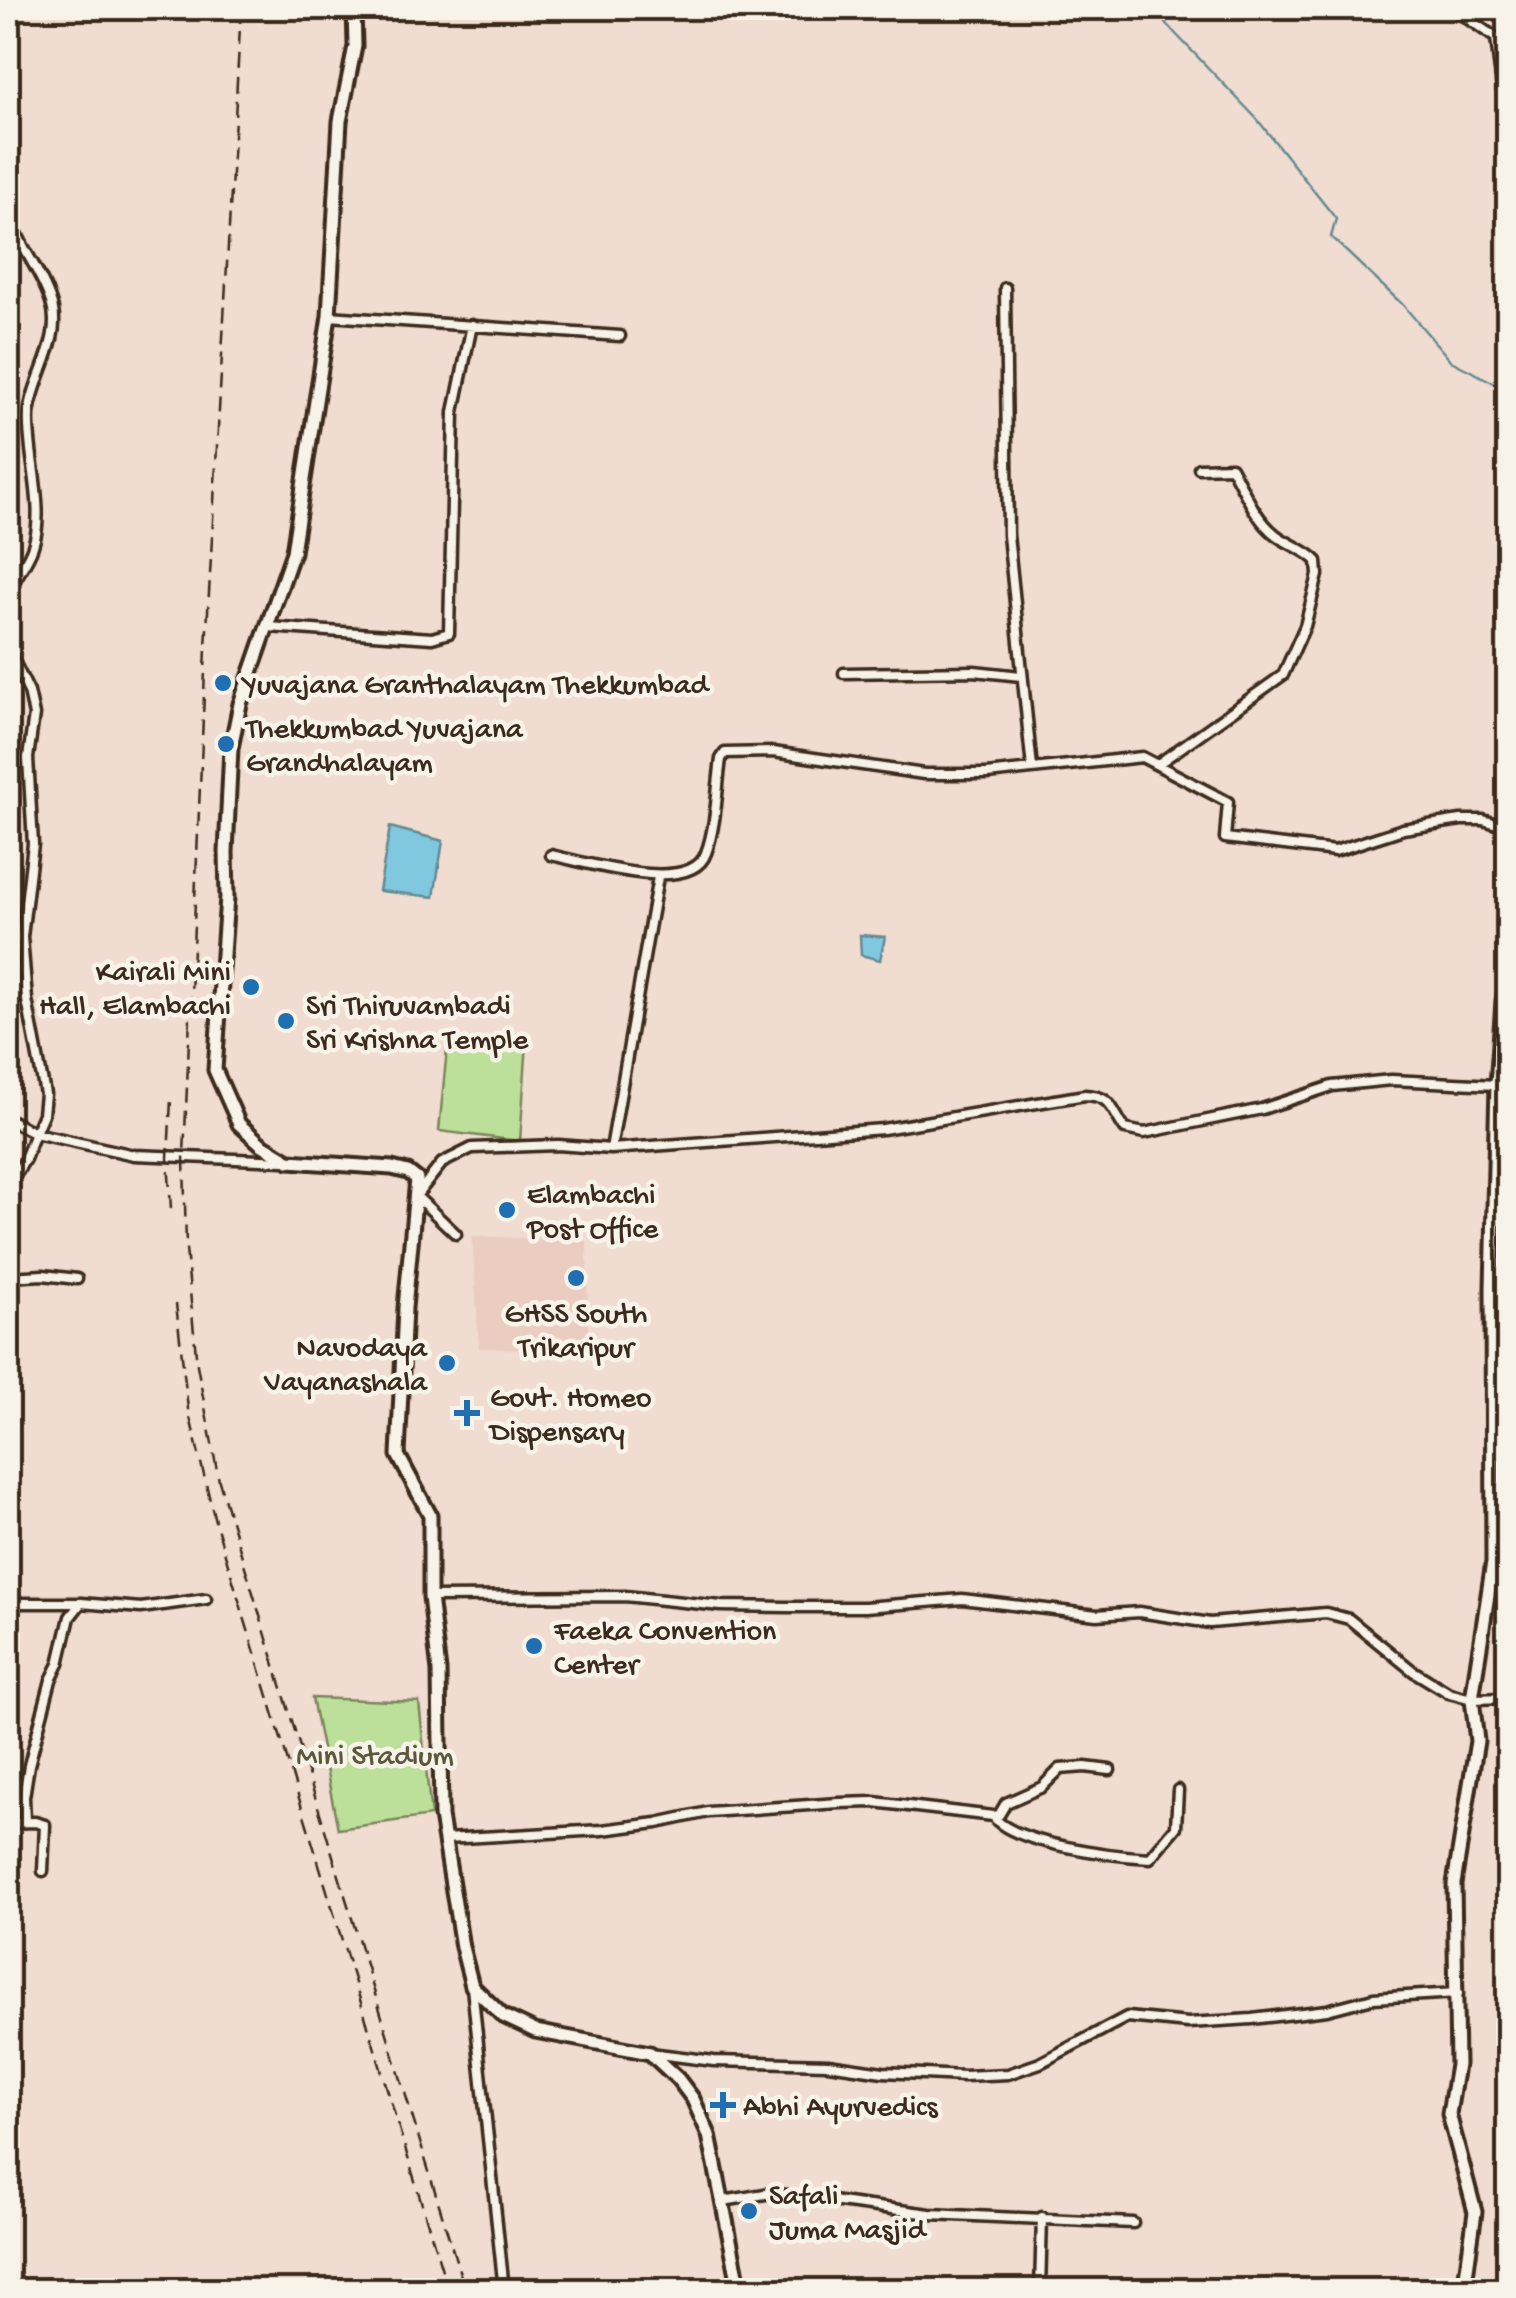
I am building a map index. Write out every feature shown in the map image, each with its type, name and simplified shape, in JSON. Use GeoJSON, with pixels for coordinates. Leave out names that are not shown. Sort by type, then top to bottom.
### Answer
{"type":"FeatureCollection","features":[{"type":"Feature","properties":{"kind":"main road"},"geometry":{"type":"LineString","coordinates":[[354,8],[354,46],[339,136],[329,316],[293,552],[240,704],[231,748],[227,897],[215,1070],[240,1124],[289,1162],[408,1172],[416,1178],[398,1455],[430,1515],[430,1597],[439,1671],[442,1816],[462,1947],[472,1986],[490,2007],[535,2031],[650,2053],[678,2078],[709,2134],[740,2290]]}},
{"type":"Feature","properties":{"kind":"main road"},"geometry":{"type":"LineString","coordinates":[[1464,2290],[1475,2212],[1450,2114],[1457,2065],[1454,1884],[1477,1741],[1472,1699],[1493,1562],[1502,1385],[1492,1288],[1497,1085],[1508,978]]}},
{"type":"Feature","properties":{"kind":"street"},"geometry":{"type":"LineString","coordinates":[[1452,8],[1496,38],[1508,104]]}},
{"type":"Feature","properties":{"kind":"street"},"geometry":{"type":"LineString","coordinates":[[8,38],[12,155],[8,202],[12,227],[51,302],[53,317],[51,339],[29,411],[36,506],[34,544],[8,594]]}},
{"type":"Feature","properties":{"kind":"street"},"geometry":{"type":"LineString","coordinates":[[1005,288],[1008,535],[1032,768]]}},
{"type":"Feature","properties":{"kind":"street"},"geometry":{"type":"LineString","coordinates":[[329,316],[620,336]]}},
{"type":"Feature","properties":{"kind":"street"},"geometry":{"type":"LineString","coordinates":[[268,627],[432,638],[449,632],[454,412],[472,325]]}},
{"type":"Feature","properties":{"kind":"street"},"geometry":{"type":"LineString","coordinates":[[1158,764],[1283,675],[1306,626],[1318,575],[1317,561],[1276,536],[1261,520],[1231,467],[1199,468]]}},
{"type":"Feature","properties":{"kind":"street"},"geometry":{"type":"LineString","coordinates":[[8,649],[29,692],[34,715],[28,758],[33,844],[22,937],[27,1000],[45,1094],[36,1133],[8,1188]]}},
{"type":"Feature","properties":{"kind":"street"},"geometry":{"type":"LineString","coordinates":[[844,673],[974,671],[1020,676]]}},
{"type":"Feature","properties":{"kind":"street"},"geometry":{"type":"LineString","coordinates":[[551,855],[658,876],[693,869],[706,856],[721,759],[732,750],[773,752],[924,774],[987,774],[1142,757],[1228,802],[1224,838],[1335,851],[1404,830],[1461,820],[1483,820],[1508,827]]}},
{"type":"Feature","properties":{"kind":"street"},"geometry":{"type":"LineString","coordinates":[[610,1148],[658,876]]}},
{"type":"Feature","properties":{"kind":"street"},"geometry":{"type":"LineString","coordinates":[[456,1234],[416,1196],[442,1163],[472,1148],[610,1148],[883,1129],[1086,1095],[1106,1098],[1125,1129],[1144,1134],[1262,1109],[1332,1086],[1391,1080],[1497,1085]]}},
{"type":"Feature","properties":{"kind":"street"},"geometry":{"type":"LineString","coordinates":[[8,1119],[36,1133],[134,1154],[289,1162]]}},
{"type":"Feature","properties":{"kind":"street"},"geometry":{"type":"LineString","coordinates":[[8,1277],[43,1274],[78,1278]]}},
{"type":"Feature","properties":{"kind":"street"},"geometry":{"type":"LineString","coordinates":[[430,1597],[625,1596],[787,1608],[865,1607],[962,1599],[1096,1615],[1139,1612],[1210,1623],[1326,1612],[1339,1614],[1360,1627],[1413,1672],[1449,1692],[1472,1699],[1508,1698]]}},
{"type":"Feature","properties":{"kind":"street"},"geometry":{"type":"LineString","coordinates":[[8,1604],[81,1603],[141,1608],[206,1599]]}},
{"type":"Feature","properties":{"kind":"street"},"geometry":{"type":"LineString","coordinates":[[24,1822],[24,1797],[34,1743],[70,1617],[81,1603]]}},
{"type":"Feature","properties":{"kind":"street"},"geometry":{"type":"LineString","coordinates":[[445,1839],[602,1830],[690,1814],[840,1803],[874,1802],[993,1816],[999,1815],[1006,1803],[1042,1787],[1060,1769],[1110,1770]]}},
{"type":"Feature","properties":{"kind":"street"},"geometry":{"type":"LineString","coordinates":[[993,1816],[1011,1832],[1056,1845],[1150,1858],[1176,1827],[1178,1790]]}},
{"type":"Feature","properties":{"kind":"street"},"geometry":{"type":"LineString","coordinates":[[8,1823],[46,1825],[44,1872]]}},
{"type":"Feature","properties":{"kind":"street"},"geometry":{"type":"LineString","coordinates":[[472,1986],[504,2290]]}},
{"type":"Feature","properties":{"kind":"street"},"geometry":{"type":"LineString","coordinates":[[650,2053],[714,2061],[828,2064],[884,2072],[1008,2074],[1040,2063],[1127,2018],[1188,2023],[1252,2019],[1327,2010],[1373,1998],[1458,1993]]}},
{"type":"Feature","properties":{"kind":"street"},"geometry":{"type":"LineString","coordinates":[[723,2201],[771,2193],[930,2214],[1133,2223]]}},
{"type":"Feature","properties":{"kind":"street"},"geometry":{"type":"LineString","coordinates":[[1040,2290],[1042,2217]]}},
{"type":"Feature","properties":{"kind":"shaded area"},"geometry":{"type":"Polygon","coordinates":[[[472,1236],[587,1241],[588,1351],[479,1348],[472,1236]]]}},
{"type":"Feature","properties":{"kind":"green space"},"geometry":{"type":"Polygon","coordinates":[[[448,1039],[527,1042],[520,1141],[439,1131],[448,1039]]]}},
{"type":"Feature","properties":{"kind":"green space","name":"Mini Stadium"},"geometry":{"type":"Polygon","coordinates":[[[312,1698],[419,1702],[431,1816],[338,1829],[312,1698]]]}},
{"type":"Feature","properties":{"kind":"water"},"geometry":{"type":"Polygon","coordinates":[[[390,827],[443,841],[434,897],[379,891],[390,827]]]}},
{"type":"Feature","properties":{"kind":"water"},"geometry":{"type":"Polygon","coordinates":[[[860,935],[885,937],[880,960],[861,955],[860,935]]]}},
{"type":"Feature","properties":{"kind":"waterway"},"geometry":{"type":"LineString","coordinates":[[1151,8],[1257,119],[1336,219],[1331,237],[1403,305],[1451,361],[1508,390]]}},
{"type":"Feature","properties":{"kind":"waterway"},"geometry":{"type":"LineString","coordinates":[[8,2251],[18,2290]]}},
{"type":"Feature","properties":{"kind":"railway"},"geometry":{"type":"LineString","coordinates":[[241,8],[206,648],[184,1155],[186,1249],[197,1365],[219,1481],[465,2290]]}},
{"type":"Feature","properties":{"kind":"railway"},"geometry":{"type":"LineString","coordinates":[[171,1099],[171,1209]]}},
{"type":"Feature","properties":{"kind":"railway"},"geometry":{"type":"LineString","coordinates":[[176,1304],[188,1409],[215,1521],[448,2290]]}},
{"type":"Feature","properties":{"kind":"place","name":"Yuvajana Granthalayam Thekkumbad"},"geometry":{"type":"Point","coordinates":[223,683]}},
{"type":"Feature","properties":{"kind":"place","name":"Thekkumbad Yuvajana Grandhalayam"},"geometry":{"type":"Point","coordinates":[226,744]}},
{"type":"Feature","properties":{"kind":"place","name":"Kairali Mini Hall, Elambachi"},"geometry":{"type":"Point","coordinates":[251,987]}},
{"type":"Feature","properties":{"kind":"place","name":"Sri Thiruvambadi Sri Krishna Temple"},"geometry":{"type":"Point","coordinates":[286,1021]}},
{"type":"Feature","properties":{"kind":"place","name":"Elambachi Post Office"},"geometry":{"type":"Point","coordinates":[507,1210]}},
{"type":"Feature","properties":{"kind":"place","name":"GHSS South Trikaripur"},"geometry":{"type":"Point","coordinates":[576,1278]}},
{"type":"Feature","properties":{"kind":"place","name":"Navodaya Vayanashala"},"geometry":{"type":"Point","coordinates":[447,1363]}},
{"type":"Feature","properties":{"kind":"place","name":"Govt. Homeo Dispensary"},"geometry":{"type":"Point","coordinates":[467,1413]}},
{"type":"Feature","properties":{"kind":"place","name":"Faeka Convention Center"},"geometry":{"type":"Point","coordinates":[534,1646]}},
{"type":"Feature","properties":{"kind":"place","name":"Abhi Ayurvedics"},"geometry":{"type":"Point","coordinates":[723,2105]}},
{"type":"Feature","properties":{"kind":"place","name":"Safali Juma Masjid"},"geometry":{"type":"Point","coordinates":[749,2211]}}]}
